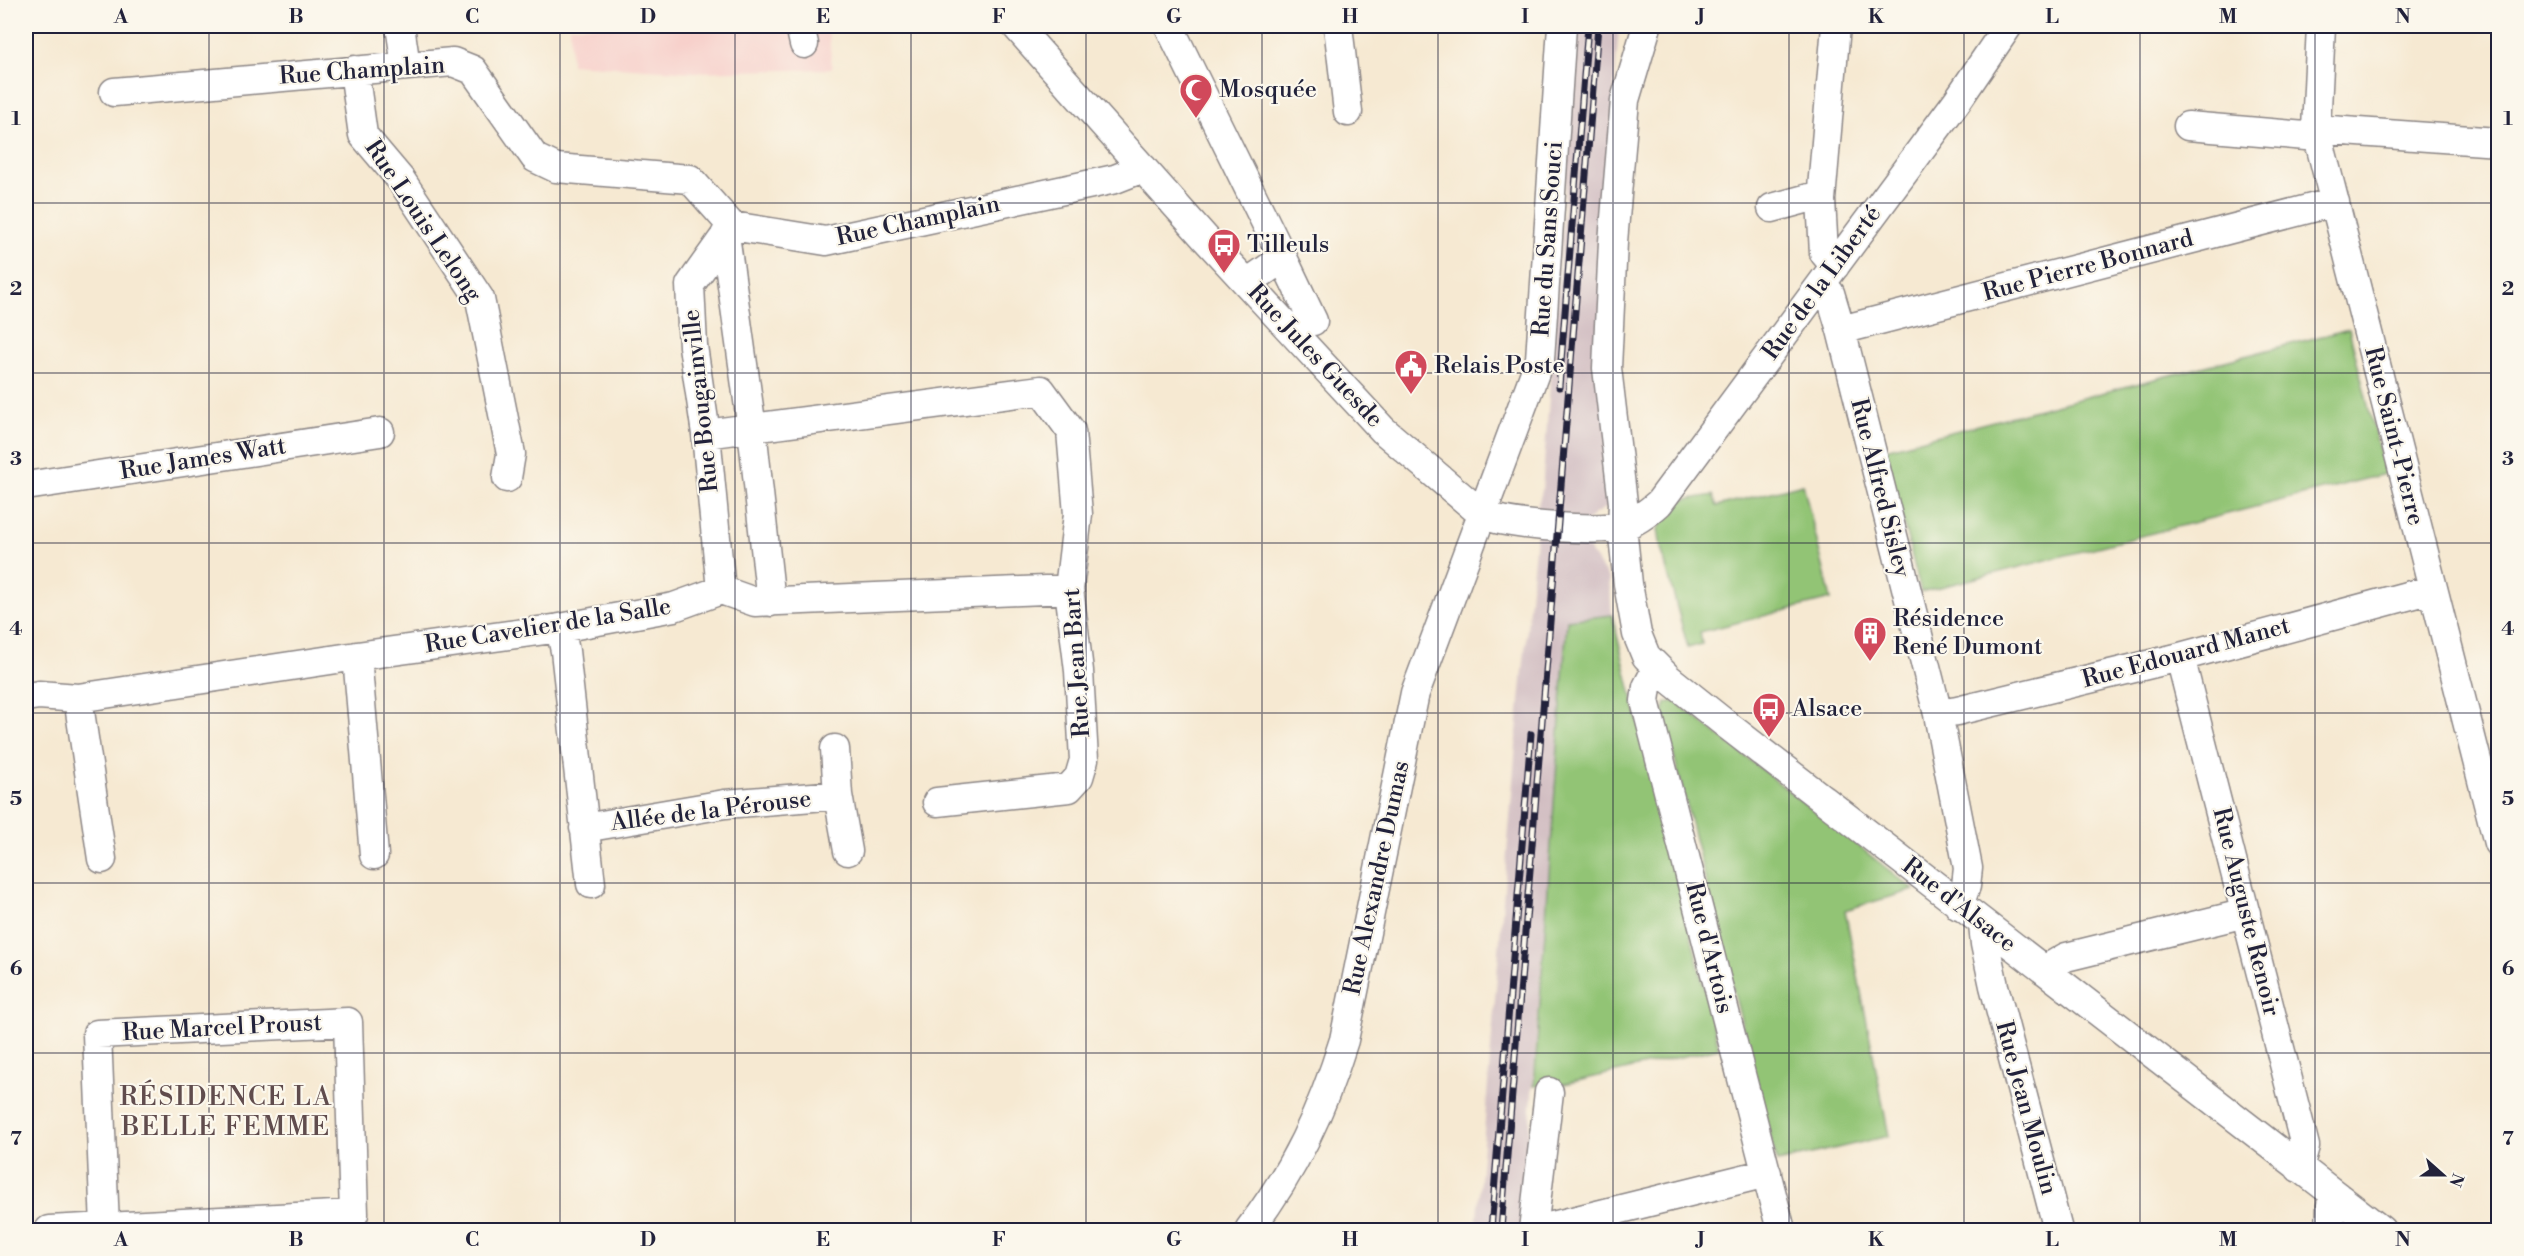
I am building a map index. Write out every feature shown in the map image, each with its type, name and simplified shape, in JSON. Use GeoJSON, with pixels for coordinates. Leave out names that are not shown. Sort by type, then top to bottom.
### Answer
{"type":"FeatureCollection","features":[{"type":"Feature","properties":{"kind":"street"},"geometry":{"type":"LineString","coordinates":[[400,26],[406,66]]}},
{"type":"Feature","properties":{"kind":"street","name":"Rue Jules Guesde"},"geometry":{"type":"LineString","coordinates":[[1016,26],[1383,430],[1483,515],[1499,521],[1556,526],[1622,526]]}},
{"type":"Feature","properties":{"kind":"street"},"geometry":{"type":"LineString","coordinates":[[1338,26],[1348,112]]}},
{"type":"Feature","properties":{"kind":"street","name":"Rue du Sans Souci"},"geometry":{"type":"LineString","coordinates":[[1483,515],[1540,359],[1562,26]]}},
{"type":"Feature","properties":{"kind":"street","name":"Rue d'Alsace"},"geometry":{"type":"LineString","coordinates":[[1647,26],[1624,100],[1613,242],[1608,368],[1623,503],[1622,526],[1628,584],[1637,634],[1646,656],[1657,668],[1727,725],[1983,925],[2381,1230]]}},
{"type":"Feature","properties":{"kind":"street","name":"Rue Alfred Sisley"},"geometry":{"type":"LineString","coordinates":[[1836,26],[1821,200],[1824,253],[1830,293],[1938,714],[1968,868],[1966,886],[1959,906]]}},
{"type":"Feature","properties":{"kind":"street","name":"Rue de la Liberté"},"geometry":{"type":"LineString","coordinates":[[1622,526],[1647,513],[1659,503],[1957,101],[2008,26]]}},
{"type":"Feature","properties":{"kind":"street","name":"Rue Saint-Pierre"},"geometry":{"type":"LineString","coordinates":[[2321,26],[2317,133],[2499,843]]}},
{"type":"Feature","properties":{"kind":"street"},"geometry":{"type":"LineString","coordinates":[[1178,30],[1313,321]]}},
{"type":"Feature","properties":{"kind":"street","name":"Rue Champlain"},"geometry":{"type":"LineString","coordinates":[[114,92],[453,62],[473,70],[535,158],[556,168],[690,180],[729,230],[826,241],[1115,179],[1143,168]]}},
{"type":"Feature","properties":{"kind":"street","name":"Rue Louis Lelong"},"geometry":{"type":"LineString","coordinates":[[354,70],[363,135],[401,180],[480,299],[511,454],[507,478]]}},
{"type":"Feature","properties":{"kind":"street"},"geometry":{"type":"LineString","coordinates":[[2188,126],[2499,142]]}},
{"type":"Feature","properties":{"kind":"street"},"geometry":{"type":"LineString","coordinates":[[1772,208],[1809,198],[1821,200]]}},
{"type":"Feature","properties":{"kind":"street","name":"Rue Pierre Bonnard"},"geometry":{"type":"LineString","coordinates":[[1841,330],[2335,202]]}},
{"type":"Feature","properties":{"kind":"street"},"geometry":{"type":"LineString","coordinates":[[729,230],[771,602]]}},
{"type":"Feature","properties":{"kind":"street","name":"Rue Bougainville"},"geometry":{"type":"LineString","coordinates":[[721,590],[706,434],[693,346],[690,285],[729,230]]}},
{"type":"Feature","properties":{"kind":"street"},"geometry":{"type":"LineString","coordinates":[[1247,282],[1283,258]]}},
{"type":"Feature","properties":{"kind":"street","name":"Rue Jean Bart"},"geometry":{"type":"LineString","coordinates":[[706,434],[1041,390],[1071,430],[1078,514],[1069,589],[1078,671],[1084,760],[1079,777],[1069,788],[937,801]]}},
{"type":"Feature","properties":{"kind":"street","name":"Rue James Watt"},"geometry":{"type":"LineString","coordinates":[[26,486],[380,432]]}},
{"type":"Feature","properties":{"kind":"street","name":"Rue Alexandre Dumas"},"geometry":{"type":"LineString","coordinates":[[1249,1230],[1287,1176],[1310,1133],[1332,1080],[1344,1040],[1415,693],[1483,515]]}},
{"type":"Feature","properties":{"kind":"street"},"geometry":{"type":"LineString","coordinates":[[721,590],[755,602],[771,602],[1069,589]]}},
{"type":"Feature","properties":{"kind":"street","name":"Rue Edouard Manet"},"geometry":{"type":"LineString","coordinates":[[1938,714],[2180,657],[2433,589]]}},
{"type":"Feature","properties":{"kind":"street","name":"Rue Cavelier de la Salle"},"geometry":{"type":"LineString","coordinates":[[26,697],[39,695],[78,698],[560,628],[674,607],[721,590]]}},
{"type":"Feature","properties":{"kind":"street","name":"Allée de la Pérouse"},"geometry":{"type":"LineString","coordinates":[[560,628],[566,651],[591,884]]}},
{"type":"Feature","properties":{"kind":"street"},"geometry":{"type":"LineString","coordinates":[[357,656],[374,855]]}},
{"type":"Feature","properties":{"kind":"street","name":"Rue Auguste Renoir"},"geometry":{"type":"LineString","coordinates":[[2180,657],[2305,1146],[2299,1167]]}},
{"type":"Feature","properties":{"kind":"street","name":"Rue d'Artois"},"geometry":{"type":"LineString","coordinates":[[1657,668],[1647,687],[1645,701],[1781,1230]]}},
{"type":"Feature","properties":{"kind":"street"},"geometry":{"type":"LineString","coordinates":[[78,698],[102,859]]}},
{"type":"Feature","properties":{"kind":"street"},"geometry":{"type":"LineString","coordinates":[[835,749],[838,795],[848,851]]}},
{"type":"Feature","properties":{"kind":"street","name":"Allée de la Pérouse"},"geometry":{"type":"LineString","coordinates":[[584,828],[725,804],[838,795]]}},
{"type":"Feature","properties":{"kind":"street"},"geometry":{"type":"LineString","coordinates":[[1994,986],[2010,966],[2066,957],[2246,913]]}},
{"type":"Feature","properties":{"kind":"street","name":"Rue Jean Moulin"},"geometry":{"type":"LineString","coordinates":[[1983,925],[1994,986],[2058,1230]]}},
{"type":"Feature","properties":{"kind":"street","name":"Rue Marcel Proust"},"geometry":{"type":"LineString","coordinates":[[348,1022],[354,1214],[105,1227],[98,1034],[348,1022]]}},
{"type":"Feature","properties":{"kind":"street"},"geometry":{"type":"LineString","coordinates":[[1549,1092],[1535,1230],[1767,1173]]}},
{"type":"Feature","properties":{"kind":"street"},"geometry":{"type":"LineString","coordinates":[[2330,1230],[2331,1205],[2337,1196]]}},
{"type":"Feature","properties":{"kind":"street"},"geometry":{"type":"LineString","coordinates":[[49,1230],[105,1227]]}},
{"type":"Feature","properties":{"kind":"shaded area"},"geometry":{"type":"Polygon","coordinates":[[[570,26],[828,26],[832,69],[693,72],[571,64],[570,26]]]}},
{"type":"Feature","properties":{"kind":"shaded area"},"geometry":{"type":"Polygon","coordinates":[[[1577,26],[1619,26],[1601,257],[1615,503],[1594,514],[1571,540],[1586,545],[1609,579],[1612,615],[1567,620],[1522,1230],[1476,1230],[1517,732],[1536,537],[1536,511],[1542,491],[1577,26]]]}},
{"type":"Feature","properties":{"kind":"green space"},"geometry":{"type":"Polygon","coordinates":[[[2349,329],[2385,474],[1921,592],[1885,449],[2349,329]]]}},
{"type":"Feature","properties":{"kind":"green space"},"geometry":{"type":"Polygon","coordinates":[[[1803,484],[1831,599],[1700,632],[1702,644],[1688,648],[1658,529],[1677,501],[1713,495],[1717,506],[1803,484]]]}},
{"type":"Feature","properties":{"kind":"green space"},"geometry":{"type":"Polygon","coordinates":[[[1612,615],[1719,1048],[1560,1085],[1534,1086],[1567,620],[1612,615]]]}},
{"type":"Feature","properties":{"kind":"green space"},"geometry":{"type":"Polygon","coordinates":[[[1675,701],[1914,890],[1845,910],[1889,1136],[1777,1162],[1663,713],[1666,703],[1675,701]]]}},
{"type":"Feature","properties":{"kind":"railway"},"geometry":{"type":"LineString","coordinates":[[1559,387],[1588,26]]}},
{"type":"Feature","properties":{"kind":"railway"},"geometry":{"type":"LineString","coordinates":[[1501,1230],[1598,26]]}},
{"type":"Feature","properties":{"kind":"railway"},"geometry":{"type":"LineString","coordinates":[[1491,1230],[1531,734]]}},
{"type":"Feature","properties":{"kind":"place","name":"Mosquée"},"geometry":{"type":"Point","coordinates":[1196,119]}},
{"type":"Feature","properties":{"kind":"place","name":"Tilleuls"},"geometry":{"type":"Point","coordinates":[1224,274]}},
{"type":"Feature","properties":{"kind":"place","name":"Relais Poste"},"geometry":{"type":"Point","coordinates":[1411,395]}},
{"type":"Feature","properties":{"kind":"place","name":"Résidence René Dumont"},"geometry":{"type":"Point","coordinates":[1870,662]}},
{"type":"Feature","properties":{"kind":"place","name":"Alsace"},"geometry":{"type":"Point","coordinates":[1769,738]}},
{"type":"Feature","properties":{"kind":"district","name":"RÉSIDENCE LA BELLE FEMME"},"geometry":{"type":"Point","coordinates":[226,1112]}}]}
